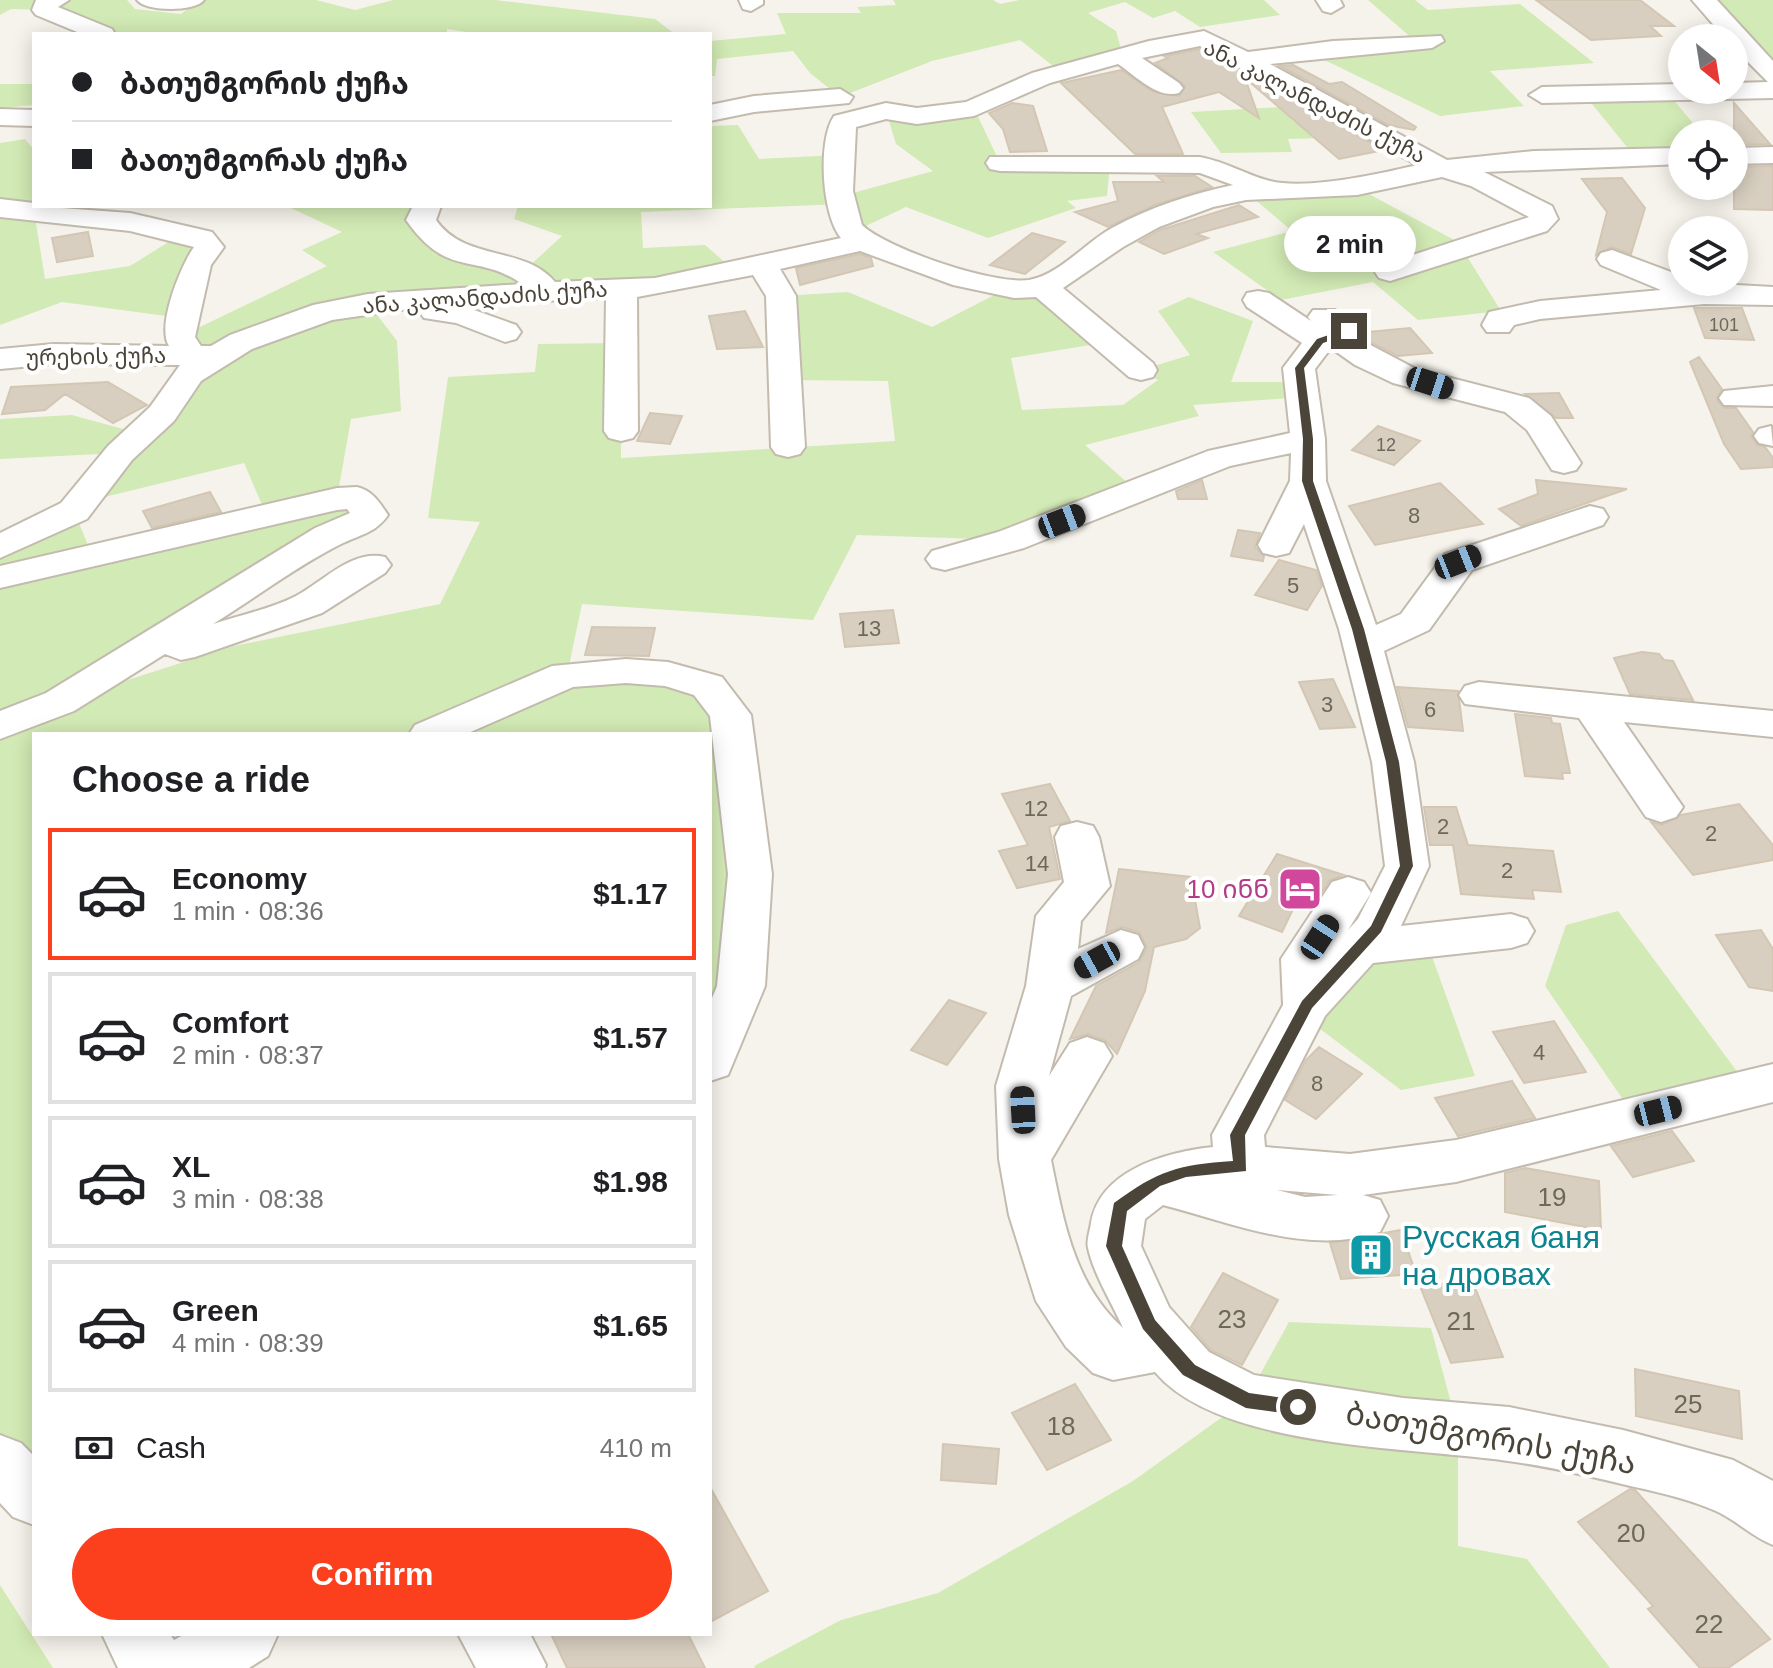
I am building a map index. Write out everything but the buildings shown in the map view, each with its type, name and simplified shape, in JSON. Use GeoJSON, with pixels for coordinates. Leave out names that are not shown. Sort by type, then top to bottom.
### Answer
{"type":"FeatureCollection","features":[{"type":"Feature","properties":{"kind":"street"},"geometry":{"type":"LineString","coordinates":[[57,0],[46,3],[44,10],[89,32]]}},
{"type":"Feature","properties":{"kind":"street"},"geometry":{"type":"LineString","coordinates":[[149,0],[192,0]]}},
{"type":"Feature","properties":{"kind":"street"},"geometry":{"type":"LineString","coordinates":[[1704,0],[1773,76]]}},
{"type":"Feature","properties":{"kind":"street","name":"ანა კალანდაძის ქუჩა"},"geometry":{"type":"LineString","coordinates":[[712,113],[754,104],[851,106],[917,116],[943,115],[974,108],[1041,78],[1149,48],[1204,38],[1442,168]]}},
{"type":"Feature","properties":{"kind":"street"},"geometry":{"type":"LineString","coordinates":[[1244,60],[1333,48],[1432,41]]}},
{"type":"Feature","properties":{"kind":"street"},"geometry":{"type":"LineString","coordinates":[[1123,56],[1170,88]]}},
{"type":"Feature","properties":{"kind":"street"},"geometry":{"type":"LineString","coordinates":[[810,73],[851,106],[843,122],[839,155],[851,178],[843,217],[851,233],[862,242],[987,286],[1030,289],[1042,286],[1141,370]]}},
{"type":"Feature","properties":{"kind":"street"},"geometry":{"type":"LineString","coordinates":[[1542,95],[1773,90]]}},
{"type":"Feature","properties":{"kind":"street"},"geometry":{"type":"LineString","coordinates":[[0,117],[32,118]]}},
{"type":"Feature","properties":{"kind":"street"},"geometry":{"type":"LineString","coordinates":[[1748,156],[1773,155]]}},
{"type":"Feature","properties":{"kind":"street","name":"ანა კალანდაძის ქუჩა"},"geometry":{"type":"LineString","coordinates":[[1042,286],[1123,234],[1176,210],[1230,194],[1265,189],[1367,186],[1442,168],[1525,159],[1668,156]]}},
{"type":"Feature","properties":{"kind":"street"},"geometry":{"type":"LineString","coordinates":[[1000,163],[1200,165],[1223,170],[1265,189]]}},
{"type":"Feature","properties":{"kind":"street"},"geometry":{"type":"LineString","coordinates":[[1390,272],[1537,225],[1544,219],[1542,212],[1481,180],[1442,168]]}},
{"type":"Feature","properties":{"kind":"street"},"geometry":{"type":"LineString","coordinates":[[1367,186],[1384,193],[1489,202],[1519,217]]}},
{"type":"Feature","properties":{"kind":"street","name":"ურეხის ქუჩა"},"geometry":{"type":"LineString","coordinates":[[0,208],[130,222],[202,238],[209,247],[196,265],[192,289],[181,318],[179,337],[205,356]]}},
{"type":"Feature","properties":{"kind":"street","name":"ურეხის ქუჩა"},"geometry":{"type":"LineString","coordinates":[[91,208],[130,222]]}},
{"type":"Feature","properties":{"kind":"street"},"geometry":{"type":"LineString","coordinates":[[426,208],[421,220],[437,241],[471,258],[526,270],[540,278],[548,293]]}},
{"type":"Feature","properties":{"kind":"street"},"geometry":{"type":"LineString","coordinates":[[714,241],[776,282],[781,296],[788,447]]}},
{"type":"Feature","properties":{"kind":"street","name":"ანა კალანდაძის ქუჩა"},"geometry":{"type":"LineString","coordinates":[[0,547],[74,511],[120,453],[162,414],[205,356],[324,312],[368,303],[655,287],[862,242]]}},
{"type":"Feature","properties":{"kind":"street"},"geometry":{"type":"LineString","coordinates":[[1612,259],[1668,281]]}},
{"type":"Feature","properties":{"kind":"street"},"geometry":{"type":"LineString","coordinates":[[621,431],[622,289]]}},
{"type":"Feature","properties":{"kind":"street"},"geometry":{"type":"LineString","coordinates":[[1498,325],[1500,319],[1540,310],[1693,296]]}},
{"type":"Feature","properties":{"kind":"street"},"geometry":{"type":"LineString","coordinates":[[1748,296],[1773,296]]}},
{"type":"Feature","properties":{"kind":"street"},"geometry":{"type":"LineString","coordinates":[[1258,300],[1332,330],[1362,356],[1402,374],[1458,392],[1517,405],[1541,424],[1564,463]]}},
{"type":"Feature","properties":{"kind":"street"},"geometry":{"type":"LineString","coordinates":[[265,333],[374,310],[414,308],[463,315],[505,332]]}},
{"type":"Feature","properties":{"kind":"street"},"geometry":{"type":"LineString","coordinates":[[0,339],[34,328]]}},
{"type":"Feature","properties":{"kind":"street"},"geometry":{"type":"LineString","coordinates":[[1241,1166],[1238,1135],[1307,1005],[1363,947],[1376,929],[1407,866],[1393,762],[1362,646],[1308,481],[1308,439],[1299,368],[1332,330]]}},
{"type":"Feature","properties":{"kind":"street","name":"ურეხის ქუჩა"},"geometry":{"type":"LineString","coordinates":[[0,359],[54,354],[205,356]]}},
{"type":"Feature","properties":{"kind":"street"},"geometry":{"type":"LineString","coordinates":[[1736,398],[1773,396]]}},
{"type":"Feature","properties":{"kind":"street"},"geometry":{"type":"LineString","coordinates":[[945,559],[1011,540],[1220,458],[1308,439]]}},
{"type":"Feature","properties":{"kind":"street"},"geometry":{"type":"LineString","coordinates":[[1276,545],[1308,481]]}},
{"type":"Feature","properties":{"kind":"street"},"geometry":{"type":"LineString","coordinates":[[0,577],[337,499],[357,498],[370,515],[357,525],[328,536],[60,702],[0,726]]}},
{"type":"Feature","properties":{"kind":"street"},"geometry":{"type":"LineString","coordinates":[[1362,646],[1415,622],[1440,592],[1458,562],[1590,517]]}},
{"type":"Feature","properties":{"kind":"street"},"geometry":{"type":"LineString","coordinates":[[120,666],[260,624],[308,605],[372,565]]}},
{"type":"Feature","properties":{"kind":"street"},"geometry":{"type":"LineString","coordinates":[[435,732],[566,675],[626,671],[668,674],[708,686],[730,715],[750,874],[741,986],[712,1057]]}},
{"type":"Feature","properties":{"kind":"street"},"geometry":{"type":"LineString","coordinates":[[1479,695],[1773,724]]}},
{"type":"Feature","properties":{"kind":"street"},"geometry":{"type":"LineString","coordinates":[[1592,706],[1661,807]]}},
{"type":"Feature","properties":{"kind":"street"},"geometry":{"type":"LineString","coordinates":[[1077,837],[1087,886],[1059,916],[1050,986],[1021,1086],[1025,1159],[1036,1215],[1064,1301],[1078,1321],[1113,1355],[1164,1345]]}},
{"type":"Feature","properties":{"kind":"street"},"geometry":{"type":"LineString","coordinates":[[1307,1005],[1305,959],[1348,893]]}},
{"type":"Feature","properties":{"kind":"street"},"geometry":{"type":"LineString","coordinates":[[1363,947],[1511,931]]}},
{"type":"Feature","properties":{"kind":"street"},"geometry":{"type":"LineString","coordinates":[[1050,986],[1121,947]]}},
{"type":"Feature","properties":{"kind":"street"},"geometry":{"type":"LineString","coordinates":[[1025,1159],[1087,1056]]}},
{"type":"Feature","properties":{"kind":"street","name":"ბათუმგორის ქუჩა"},"geometry":{"type":"LineString","coordinates":[[1759,1097],[1456,1161],[1350,1175],[1241,1166],[1185,1171],[1155,1182],[1120,1208],[1114,1246],[1149,1324],[1164,1345],[1189,1370],[1246,1400],[1403,1424],[1509,1434],[1623,1457],[1733,1488],[1773,1516]]}},
{"type":"Feature","properties":{"kind":"street"},"geometry":{"type":"LineString","coordinates":[[1155,1182],[1305,1219],[1361,1216]]}},
{"type":"Feature","properties":{"kind":"street"},"geometry":{"type":"LineString","coordinates":[[0,1462],[32,1495]]}},
{"type":"Feature","properties":{"kind":"street"},"geometry":{"type":"LineString","coordinates":[[135,1636],[154,1668]]}},
{"type":"Feature","properties":{"kind":"street"},"geometry":{"type":"LineString","coordinates":[[188,1668],[243,1636]]}},
{"type":"Feature","properties":{"kind":"green space"},"geometry":{"type":"Polygon","coordinates":[[[0,0],[127,0],[135,9],[181,14],[199,0],[316,0],[355,10],[393,0],[495,0],[655,19],[672,32],[466,32],[447,29],[447,32],[98,32],[44,10],[11,9],[0,15],[0,0]]]}},
{"type":"Feature","properties":{"kind":"green space"},"geometry":{"type":"Polygon","coordinates":[[[893,0],[993,0],[1000,4],[1019,0],[1264,0],[1280,15],[1200,27],[1175,11],[1153,18],[1125,2],[1088,13],[1116,31],[1123,56],[1062,73],[1020,40],[932,61],[840,97],[810,73],[793,51],[717,59],[715,76],[712,76],[712,41],[786,34],[777,13],[861,13],[857,7],[896,5],[893,0]]]}},
{"type":"Feature","properties":{"kind":"green space"},"geometry":{"type":"Polygon","coordinates":[[[1368,0],[1415,0],[1428,10],[1520,4],[1594,63],[1490,71],[1524,106],[1440,116],[1308,52],[1415,41],[1368,0]]]}},
{"type":"Feature","properties":{"kind":"green space"},"geometry":{"type":"Polygon","coordinates":[[[1718,0],[1773,0],[1773,60],[1748,33],[1748,24],[1740,24],[1718,0]]]}},
{"type":"Feature","properties":{"kind":"green space"},"geometry":{"type":"Polygon","coordinates":[[[0,84],[32,84],[32,105],[0,108],[0,84]]]}},
{"type":"Feature","properties":{"kind":"green space"},"geometry":{"type":"Polygon","coordinates":[[[1667,92],[1668,104],[1677,104],[1690,120],[1668,120],[1668,156],[1635,157],[1584,94],[1667,92]]]}},
{"type":"Feature","properties":{"kind":"green space"},"geometry":{"type":"Polygon","coordinates":[[[1282,107],[1294,122],[1349,116],[1396,142],[1334,145],[1326,138],[1288,139],[1292,152],[1221,153],[1191,112],[1282,107]]]}},
{"type":"Feature","properties":{"kind":"green space"},"geometry":{"type":"Polygon","coordinates":[[[974,108],[1000,163],[1110,164],[1107,196],[1067,201],[1076,208],[988,238],[906,207],[851,233],[842,204],[641,212],[643,248],[705,245],[735,271],[494,296],[463,315],[414,308],[374,311],[397,341],[401,411],[351,419],[337,498],[366,507],[65,700],[234,646],[440,604],[480,522],[428,518],[448,377],[535,372],[538,344],[621,343],[621,458],[895,441],[888,381],[785,380],[781,296],[848,292],[932,327],[1006,289],[1030,289],[1108,342],[1011,358],[1022,410],[1123,405],[1158,380],[1141,370],[1190,355],[1158,311],[1189,297],[1253,321],[1231,382],[1302,382],[1303,397],[1193,405],[1199,416],[1085,445],[1138,492],[1011,540],[857,535],[813,620],[582,604],[567,675],[708,686],[750,874],[712,1048],[712,732],[32,732],[32,1495],[0,1462],[0,547],[74,511],[92,555],[266,514],[244,463],[80,503],[119,453],[0,459],[0,419],[72,415],[141,434],[189,374],[179,337],[327,266],[302,250],[342,232],[291,208],[419,208],[437,241],[526,269],[562,236],[514,219],[517,208],[712,208],[712,126],[738,125],[759,159],[839,155],[842,196],[933,171],[896,144],[886,111],[974,108]]]}},
{"type":"Feature","properties":{"kind":"green space"},"geometry":{"type":"Polygon","coordinates":[[[25,139],[32,148],[32,208],[91,208],[130,222],[34,211],[45,279],[130,266],[183,233],[202,238],[181,318],[62,302],[0,325],[0,143],[25,139]]]}},
{"type":"Feature","properties":{"kind":"green space"},"geometry":{"type":"Polygon","coordinates":[[[1356,187],[1458,242],[1501,311],[1418,320],[1373,282],[1281,300],[1213,252],[1292,231],[1246,192],[1356,187]]]}},
{"type":"Feature","properties":{"kind":"green space"},"geometry":{"type":"Polygon","coordinates":[[[1618,911],[1750,1089],[1635,1117],[1545,986],[1566,925],[1618,911]]]}},
{"type":"Feature","properties":{"kind":"green space"},"geometry":{"type":"Polygon","coordinates":[[[1426,940],[1475,1076],[1401,1090],[1307,1019],[1363,947],[1426,940]]]}},
{"type":"Feature","properties":{"kind":"green space"},"geometry":{"type":"Polygon","coordinates":[[[1289,1322],[1431,1328],[1458,1429],[1458,1546],[1527,1559],[1610,1668],[755,1668],[841,1620],[938,1593],[1133,1481],[1246,1400],[1289,1322]]]}},
{"type":"Feature","properties":{"kind":"green space"},"geometry":{"type":"Polygon","coordinates":[[[0,1585],[53,1668],[0,1668],[0,1585]]]}},
{"type":"Feature","properties":{"kind":"place","name":"10 ინნ"},"geometry":{"type":"Point","coordinates":[1300,889]}},
{"type":"Feature","properties":{"kind":"place","name":"Русская баня на дровах"},"geometry":{"type":"Point","coordinates":[1371,1255]}},
{"type":"Feature","properties":{"kind":"route"},"geometry":{"type":"LineString","coordinates":[[1298,1407],[1246,1400],[1189,1370],[1164,1345],[1149,1324],[1114,1246],[1120,1208],[1155,1182],[1185,1171],[1241,1166],[1238,1135],[1307,1005],[1363,947],[1376,929],[1407,866],[1393,762],[1358,629],[1308,481],[1308,439],[1299,368],[1320,341],[1349,331]]}}]}
